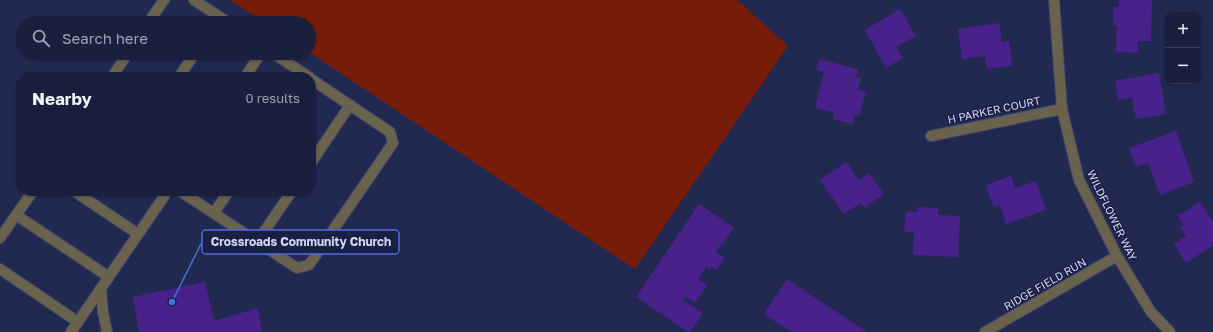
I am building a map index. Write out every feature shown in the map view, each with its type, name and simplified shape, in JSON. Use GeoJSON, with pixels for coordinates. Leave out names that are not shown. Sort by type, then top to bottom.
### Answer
{"type":"FeatureCollection","features":[{"type":"Feature","properties":{"kind":"street"},"geometry":{"type":"LineString","coordinates":[[153,16],[164,0]]}},
{"type":"Feature","properties":{"kind":"street"},"geometry":{"type":"LineString","coordinates":[[194,0],[212,16]]}},
{"type":"Feature","properties":{"kind":"street","name":"WILDFLOWER WAY"},"geometry":{"type":"LineString","coordinates":[[1054,0],[1062,109],[1079,180],[1117,256],[1151,312],[1170,332]]}},
{"type":"Feature","properties":{"kind":"street"},"geometry":{"type":"LineString","coordinates":[[115,72],[123,60]]}},
{"type":"Feature","properties":{"kind":"street"},"geometry":{"type":"LineString","coordinates":[[182,72],[190,60]]}},
{"type":"Feature","properties":{"kind":"street"},"geometry":{"type":"LineString","coordinates":[[248,72],[256,60]]}},
{"type":"Feature","properties":{"kind":"street"},"geometry":{"type":"LineString","coordinates":[[284,60],[300,72]]}},
{"type":"Feature","properties":{"kind":"street"},"geometry":{"type":"LineString","coordinates":[[187,196],[297,268],[309,265],[393,143],[390,132],[316,83]]}},
{"type":"Feature","properties":{"kind":"street"},"geometry":{"type":"LineString","coordinates":[[316,156],[350,105]]}},
{"type":"Feature","properties":{"kind":"street","name":"H PARKER COURT"},"geometry":{"type":"LineString","coordinates":[[931,136],[1062,109]]}},
{"type":"Feature","properties":{"kind":"street"},"geometry":{"type":"LineString","coordinates":[[0,238],[29,196]]}},
{"type":"Feature","properties":{"kind":"street"},"geometry":{"type":"LineString","coordinates":[[81,196],[138,234]]}},
{"type":"Feature","properties":{"kind":"street"},"geometry":{"type":"LineString","coordinates":[[71,332],[164,196]]}},
{"type":"Feature","properties":{"kind":"street"},"geometry":{"type":"LineString","coordinates":[[214,214],[226,196]]}},
{"type":"Feature","properties":{"kind":"street"},"geometry":{"type":"LineString","coordinates":[[257,242],[289,196]]}},
{"type":"Feature","properties":{"kind":"street"},"geometry":{"type":"LineString","coordinates":[[16,215],[109,277]]}},
{"type":"Feature","properties":{"kind":"street","name":"RIDGE FIELD RUN"},"geometry":{"type":"LineString","coordinates":[[985,332],[1117,256]]}},
{"type":"Feature","properties":{"kind":"street"},"geometry":{"type":"LineString","coordinates":[[0,269],[78,322]]}},
{"type":"Feature","properties":{"kind":"street"},"geometry":{"type":"LineString","coordinates":[[101,288],[103,312],[107,332]]}},
{"type":"Feature","properties":{"kind":"shaded area"},"geometry":{"type":"Polygon","coordinates":[[[230,0],[737,0],[788,46],[635,269],[316,57],[316,16],[254,16],[230,0]]]}},
{"type":"Feature","properties":{"kind":"building"},"geometry":{"type":"Polygon","coordinates":[[[1119,0],[1152,0],[1151,41],[1138,41],[1138,53],[1116,52],[1117,25],[1113,25],[1113,7],[1119,7],[1119,0]]]}},
{"type":"Feature","properties":{"kind":"building"},"geometry":{"type":"Polygon","coordinates":[[[900,9],[916,36],[896,47],[903,58],[886,68],[865,30],[900,9]]]}},
{"type":"Feature","properties":{"kind":"building"},"geometry":{"type":"Polygon","coordinates":[[[999,23],[1002,42],[1009,41],[1012,65],[987,69],[985,56],[962,59],[958,29],[999,23]]]}},
{"type":"Feature","properties":{"kind":"building"},"geometry":{"type":"Polygon","coordinates":[[[819,59],[858,69],[856,77],[861,78],[858,90],[866,92],[859,116],[855,115],[852,124],[833,119],[834,113],[815,108],[824,72],[816,70],[819,59]]]}},
{"type":"Feature","properties":{"kind":"building"},"geometry":{"type":"Polygon","coordinates":[[[1159,73],[1166,114],[1136,119],[1132,97],[1118,100],[1115,81],[1159,73]]]}},
{"type":"Feature","properties":{"kind":"building"},"geometry":{"type":"Polygon","coordinates":[[[1176,131],[1194,182],[1160,195],[1148,163],[1136,167],[1129,148],[1176,131]]]}},
{"type":"Feature","properties":{"kind":"building"},"geometry":{"type":"Polygon","coordinates":[[[846,162],[859,180],[869,173],[884,194],[864,208],[861,203],[844,214],[820,180],[846,162]]]}},
{"type":"Feature","properties":{"kind":"building"},"geometry":{"type":"Polygon","coordinates":[[[1011,176],[1015,188],[1036,181],[1046,210],[1006,224],[1000,205],[994,207],[986,185],[1011,176]]]}},
{"type":"Feature","properties":{"kind":"building"},"geometry":{"type":"Polygon","coordinates":[[[1200,202],[1213,222],[1213,245],[1186,263],[1174,244],[1186,236],[1180,227],[1184,225],[1178,216],[1200,202]]]}},
{"type":"Feature","properties":{"kind":"building"},"geometry":{"type":"Polygon","coordinates":[[[699,204],[734,228],[716,252],[724,258],[716,270],[711,267],[710,270],[706,267],[698,279],[707,285],[695,303],[686,297],[683,300],[703,313],[690,332],[688,332],[636,297],[699,204]]]}},
{"type":"Feature","properties":{"kind":"building"},"geometry":{"type":"Polygon","coordinates":[[[917,207],[938,208],[938,215],[960,216],[958,257],[913,255],[914,232],[904,232],[906,211],[917,212],[917,207]]]}},
{"type":"Feature","properties":{"kind":"building"},"geometry":{"type":"Polygon","coordinates":[[[787,279],[867,332],[791,332],[764,314],[787,279]]]}},
{"type":"Feature","properties":{"kind":"building"},"geometry":{"type":"Polygon","coordinates":[[[205,282],[214,321],[258,308],[262,332],[139,332],[133,297],[205,282]]]}},
{"type":"Feature","properties":{"kind":"place","name":"Crossroads Community Church"},"geometry":{"type":"Point","coordinates":[172,302]}}]}
